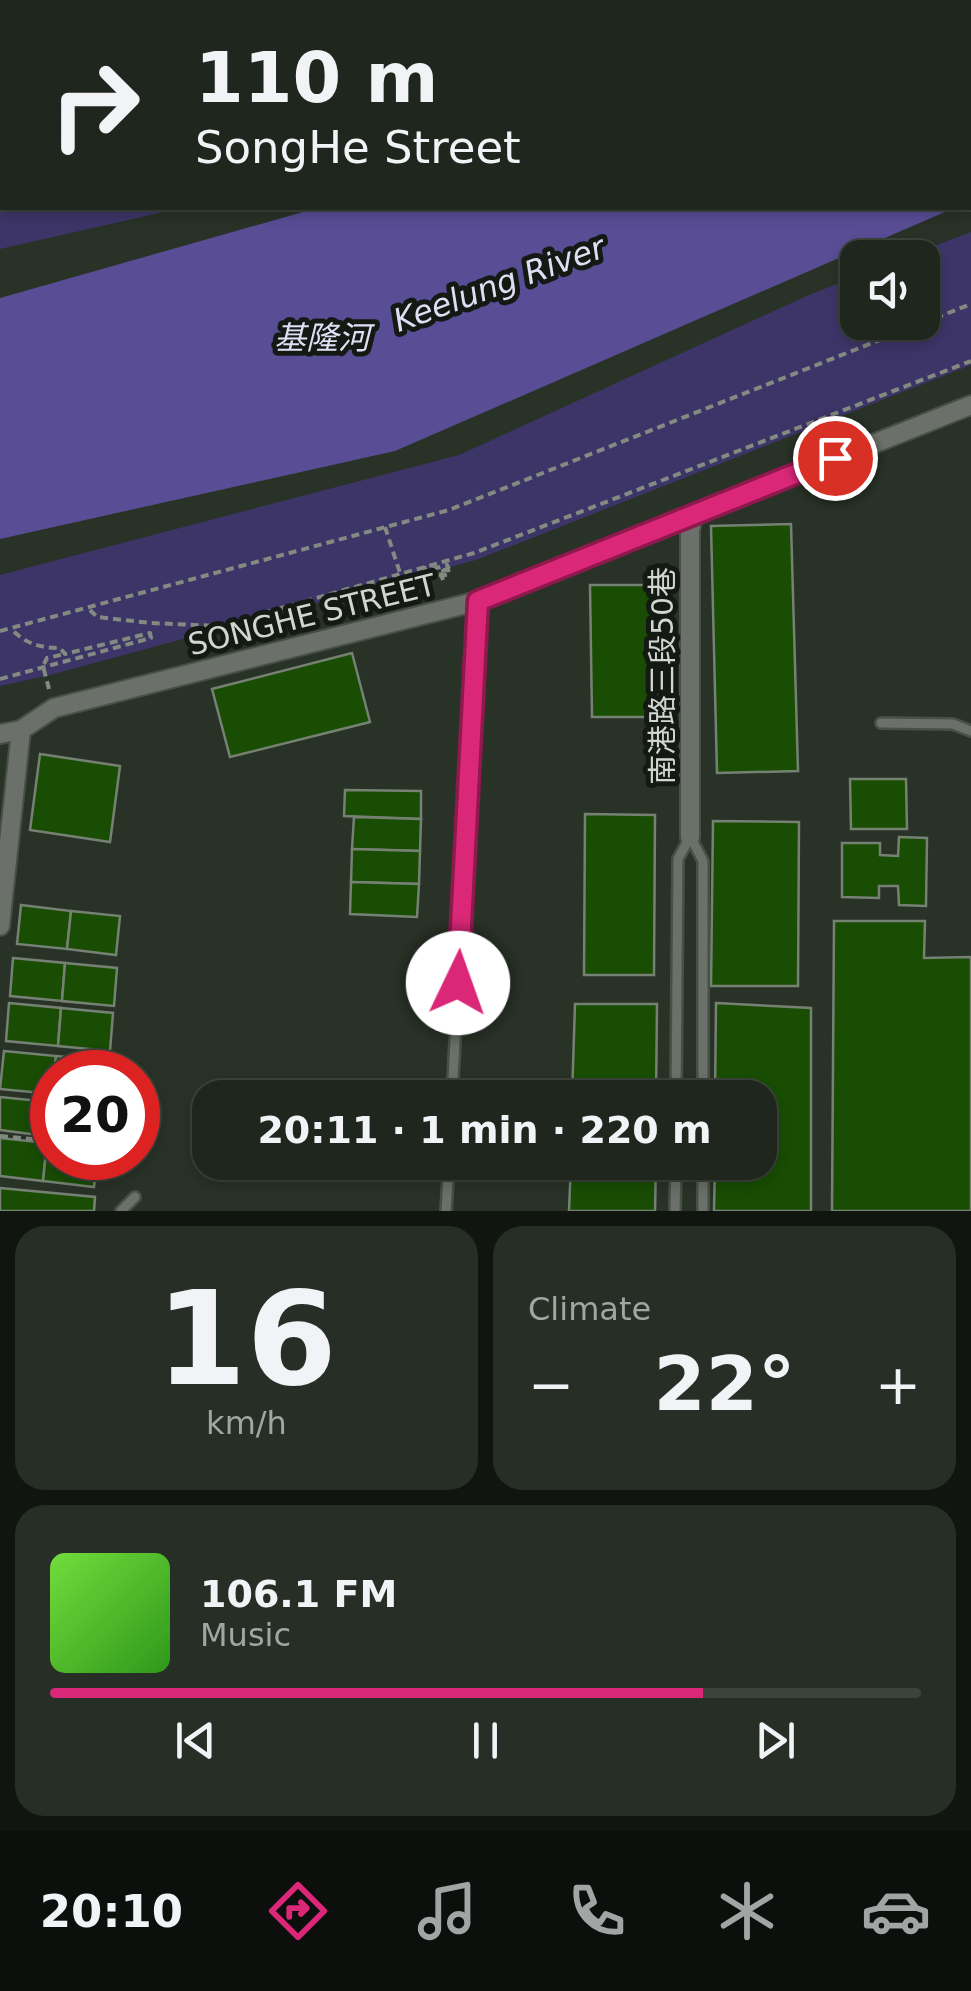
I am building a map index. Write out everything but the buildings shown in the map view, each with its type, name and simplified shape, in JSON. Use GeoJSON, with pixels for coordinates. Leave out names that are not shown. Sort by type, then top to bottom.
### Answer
{"type":"FeatureCollection","features":[{"type":"Feature","properties":{"kind":"street","name":"SONGHE STREET"},"geometry":{"type":"LineString","coordinates":[[0,734],[21,730],[54,708],[478,601],[971,404]]}},
{"type":"Feature","properties":{"kind":"street","name":"南港路三段50巷"},"geometry":{"type":"LineString","coordinates":[[690,837],[693,515]]}},
{"type":"Feature","properties":{"kind":"street"},"geometry":{"type":"LineString","coordinates":[[0,926],[21,730]]}},
{"type":"Feature","properties":{"kind":"lane"},"geometry":{"type":"LineString","coordinates":[[453,1080],[478,601]]}},
{"type":"Feature","properties":{"kind":"lane"},"geometry":{"type":"LineString","coordinates":[[880,723],[954,724],[971,731]]}},
{"type":"Feature","properties":{"kind":"lane","name":"南港路三段50巷"},"geometry":{"type":"LineString","coordinates":[[676,1080],[678,858],[690,837]]}},
{"type":"Feature","properties":{"kind":"lane","name":"南港路三段50巷"},"geometry":{"type":"LineString","coordinates":[[690,837],[702,860],[703,1080]]}},
{"type":"Feature","properties":{"kind":"lane"},"geometry":{"type":"LineString","coordinates":[[446,1211],[448,1180]]}},
{"type":"Feature","properties":{"kind":"lane"},"geometry":{"type":"LineString","coordinates":[[675,1211],[676,1180]]}},
{"type":"Feature","properties":{"kind":"lane"},"geometry":{"type":"LineString","coordinates":[[703,1180],[703,1211]]}},
{"type":"Feature","properties":{"kind":"lane"},"geometry":{"type":"LineString","coordinates":[[121,1211],[134,1197]]}},
{"type":"Feature","properties":{"kind":"path"},"geometry":{"type":"LineString","coordinates":[[0,632],[448,510],[971,304]]}},
{"type":"Feature","properties":{"kind":"path"},"geometry":{"type":"LineString","coordinates":[[425,569],[474,554],[971,361]]}},
{"type":"Feature","properties":{"kind":"path"},"geometry":{"type":"LineString","coordinates":[[385,528],[400,573]]}},
{"type":"Feature","properties":{"kind":"path"},"geometry":{"type":"LineString","coordinates":[[88,608],[97,617],[218,626],[400,573],[448,567],[439,572],[440,576],[449,574],[448,569],[440,571],[442,578]]}},
{"type":"Feature","properties":{"kind":"path"},"geometry":{"type":"LineString","coordinates":[[10,629],[40,648],[60,648],[65,654]]}},
{"type":"Feature","properties":{"kind":"path"},"geometry":{"type":"LineString","coordinates":[[0,679],[151,638],[150,633],[47,658],[43,666]]}},
{"type":"Feature","properties":{"kind":"path"},"geometry":{"type":"LineString","coordinates":[[0,1136],[30,1139]]}},
{"type":"Feature","properties":{"kind":"shaded area"},"geometry":{"type":"Polygon","coordinates":[[[0,210],[172,210],[0,249],[0,210]]]}},
{"type":"Feature","properties":{"kind":"shaded area"},"geometry":{"type":"Polygon","coordinates":[[[971,232],[971,365],[476,560],[0,686],[0,575],[459,455],[840,283],[840,340],[940,340],[940,244],[971,232]]]}},
{"type":"Feature","properties":{"kind":"water","name":"基隆河"},"geometry":{"type":"Polygon","coordinates":[[[310,210],[949,210],[880,240],[840,240],[840,258],[395,451],[0,539],[0,298],[310,210]]]}},
{"type":"Feature","properties":{"kind":"route"},"geometry":{"type":"LineString","coordinates":[[458,983],[478,601],[835,458]]}},
{"type":"Feature","properties":{"kind":"water label","name":"Keelung River"},"geometry":{"type":"Point","coordinates":[499,284]}}]}
